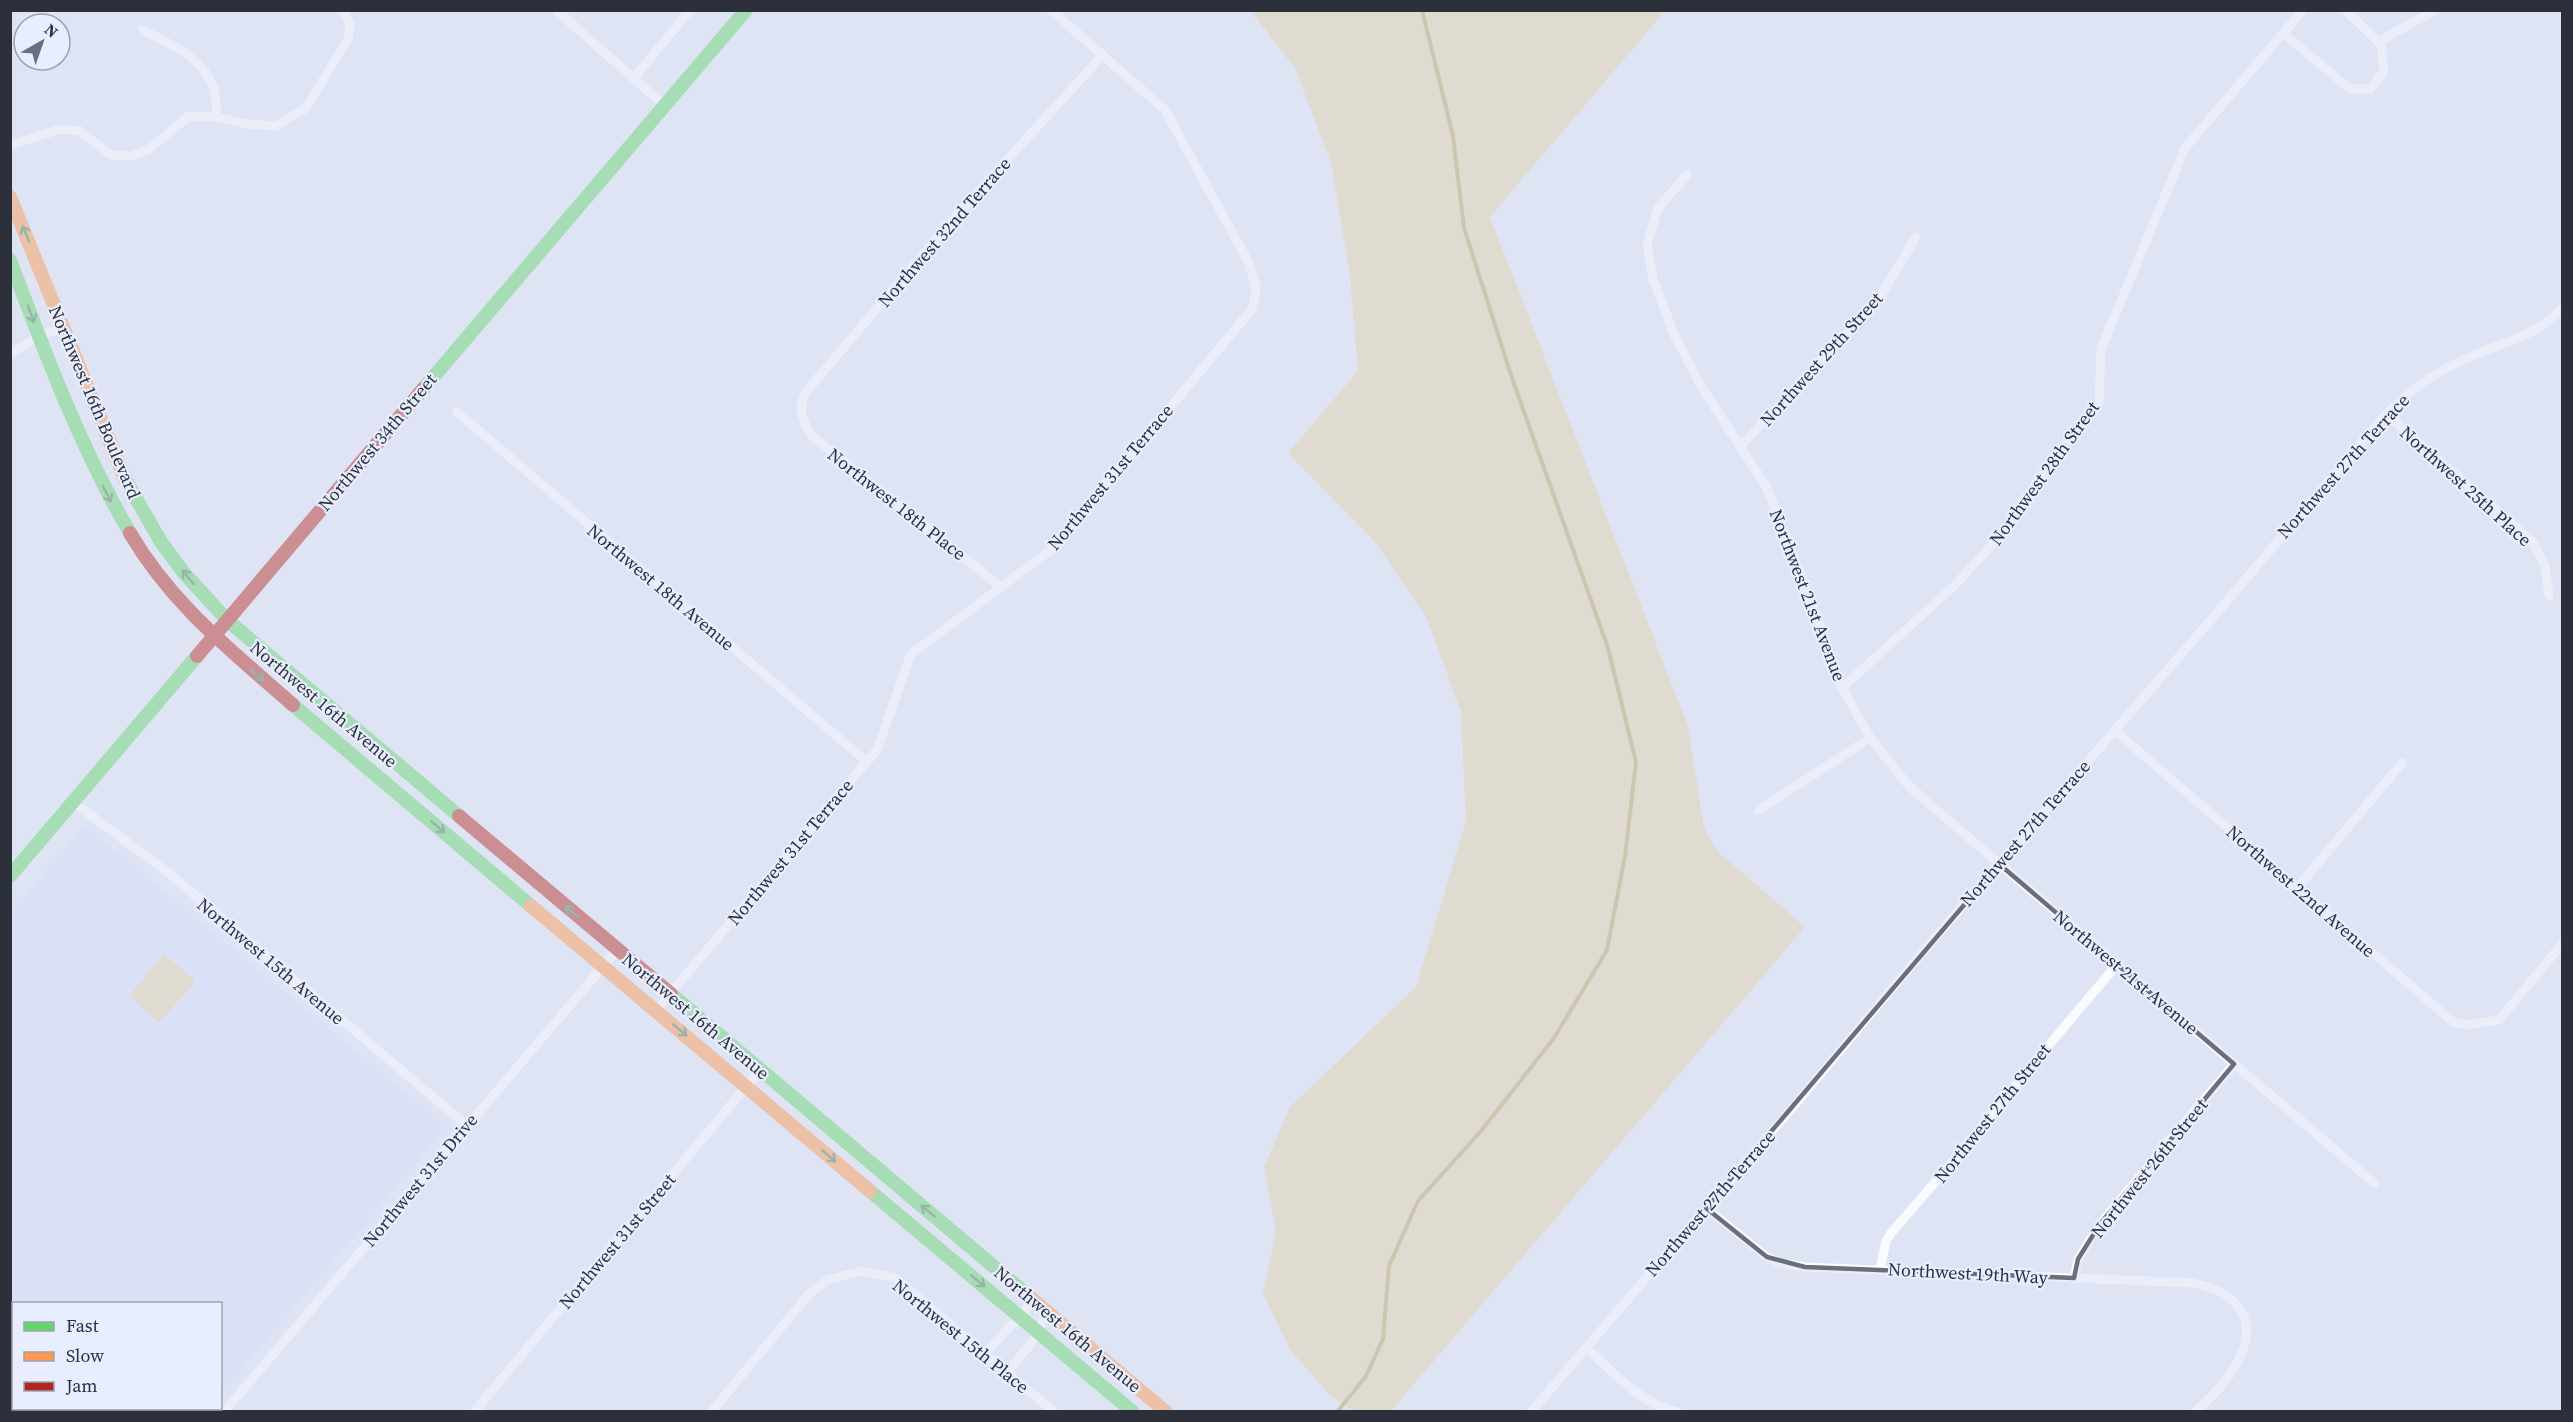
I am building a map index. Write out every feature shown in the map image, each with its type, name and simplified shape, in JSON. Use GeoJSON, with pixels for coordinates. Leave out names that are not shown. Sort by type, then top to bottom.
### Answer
{"type":"FeatureCollection","features":[{"type":"Feature","properties":{"kind":"main road","name":"Northwest 34th Street"},"geometry":{"type":"LineString","coordinates":[[10,876],[746,10]]}},
{"type":"Feature","properties":{"kind":"main road","name":"Northwest 16th Boulevard"},"geometry":{"type":"LineString","coordinates":[[10,197],[109,442],[141,509],[161,542],[184,573],[226,621]]}},
{"type":"Feature","properties":{"kind":"main road","name":"Northwest 16th Boulevard"},"geometry":{"type":"LineString","coordinates":[[10,260],[86,452],[118,515],[165,586],[213,637]]}},
{"type":"Feature","properties":{"kind":"main road","name":"Northwest 16th Avenue"},"geometry":{"type":"LineString","coordinates":[[226,621],[1166,1412]]}},
{"type":"Feature","properties":{"kind":"main road","name":"Northwest 16th Avenue"},"geometry":{"type":"LineString","coordinates":[[213,637],[1133,1412]]}},
{"type":"Feature","properties":{"kind":"main road"},"geometry":{"type":"LineString","coordinates":[[419,811],[432,795]]}},
{"type":"Feature","properties":{"kind":"street"},"geometry":{"type":"LineString","coordinates":[[10,145],[42,133],[61,129],[80,131],[111,155],[130,156],[148,150],[189,116],[216,117],[248,124],[276,126],[306,108],[348,39],[350,23],[342,10]]}},
{"type":"Feature","properties":{"kind":"street"},"geometry":{"type":"LineString","coordinates":[[556,10],[664,105]]}},
{"type":"Feature","properties":{"kind":"street"},"geometry":{"type":"LineString","coordinates":[[634,78],[690,10]]}},
{"type":"Feature","properties":{"kind":"street"},"geometry":{"type":"LineString","coordinates":[[1051,10],[1102,56]]}},
{"type":"Feature","properties":{"kind":"street","name":"Northwest 28th Street"},"geometry":{"type":"LineString","coordinates":[[1843,687],[1954,585],[2000,536],[2047,467],[2099,403],[2101,350],[2185,148],[2303,10]]}},
{"type":"Feature","properties":{"kind":"street"},"geometry":{"type":"LineString","coordinates":[[2283,33],[2350,89],[2370,89],[2384,71],[2378,42],[2345,10]]}},
{"type":"Feature","properties":{"kind":"street"},"geometry":{"type":"LineString","coordinates":[[2378,42],[2435,10]]}},
{"type":"Feature","properties":{"kind":"street"},"geometry":{"type":"LineString","coordinates":[[143,30],[186,52],[205,71],[214,89],[216,117]]}},
{"type":"Feature","properties":{"kind":"street","name":"Northwest 31st Terrace"},"geometry":{"type":"LineString","coordinates":[[656,1010],[877,750],[911,654],[1052,549],[1253,308],[1256,287],[1249,263],[1165,110],[1102,56]]}},
{"type":"Feature","properties":{"kind":"street","name":"Northwest 32nd Terrace"},"geometry":{"type":"LineString","coordinates":[[801,416],[805,393],[953,219],[1102,56]]}},
{"type":"Feature","properties":{"kind":"street","name":"Northwest 21st Avenue"},"geometry":{"type":"LineString","coordinates":[[1686,175],[1658,208],[1647,245],[1653,279],[1674,334],[1701,387],[1766,486],[1822,630],[1836,676],[1870,738],[1909,786],[2374,1184]]}},
{"type":"Feature","properties":{"kind":"street","name":"Northwest 29th Street"},"geometry":{"type":"LineString","coordinates":[[1741,446],[1877,302],[1916,237]]}},
{"type":"Feature","properties":{"kind":"street","name":"Northwest 27th Terrace"},"geometry":{"type":"LineString","coordinates":[[1531,1412],[2386,414],[2415,386],[2463,360],[2501,346],[2539,328],[2562,309]]}},
{"type":"Feature","properties":{"kind":"street"},"geometry":{"type":"LineString","coordinates":[[10,354],[39,336],[63,328]]}},
{"type":"Feature","properties":{"kind":"street","name":"Northwest 18th Avenue"},"geometry":{"type":"LineString","coordinates":[[457,412],[867,762]]}},
{"type":"Feature","properties":{"kind":"street","name":"Northwest 25th Place"},"geometry":{"type":"LineString","coordinates":[[2386,414],[2533,542],[2546,566],[2549,596]]}},
{"type":"Feature","properties":{"kind":"street","name":"Northwest 18th Place"},"geometry":{"type":"LineString","coordinates":[[801,416],[813,438],[1001,586]]}},
{"type":"Feature","properties":{"kind":"street","name":"Northwest 22nd Avenue"},"geometry":{"type":"LineString","coordinates":[[2114,730],[2453,1022],[2468,1025],[2499,1020],[2562,944]]}},
{"type":"Feature","properties":{"kind":"street"},"geometry":{"type":"LineString","coordinates":[[1759,810],[1870,738]]}},
{"type":"Feature","properties":{"kind":"street"},"geometry":{"type":"LineString","coordinates":[[2297,888],[2402,763]]}},
{"type":"Feature","properties":{"kind":"street","name":"Northwest 15th Avenue"},"geometry":{"type":"LineString","coordinates":[[73,802],[170,874],[466,1125]]}},
{"type":"Feature","properties":{"kind":"street","name":"Northwest 31st Drive"},"geometry":{"type":"LineString","coordinates":[[224,1412],[617,950]]}},
{"type":"Feature","properties":{"kind":"street","name":"Northwest 27th Street"},"geometry":{"type":"LineString","coordinates":[[1880,1269],[1886,1241],[1891,1233],[1952,1164],[2015,1084],[2117,965]]}},
{"type":"Feature","properties":{"kind":"street","name":"Northwest 26th Street"},"geometry":{"type":"LineString","coordinates":[[2074,1278],[2078,1259],[2100,1224],[2234,1064]]}},
{"type":"Feature","properties":{"kind":"street","name":"Northwest 31st Street"},"geometry":{"type":"LineString","coordinates":[[474,1412],[760,1070]]}},
{"type":"Feature","properties":{"kind":"street","name":"Northwest 19th Way"},"geometry":{"type":"LineString","coordinates":[[1706,1208],[1767,1257],[1780,1263],[1804,1267],[2194,1282],[2220,1292],[2240,1311],[2246,1330],[2245,1350],[2235,1368],[2195,1412]]}},
{"type":"Feature","properties":{"kind":"street","name":"Northwest 15th Place"},"geometry":{"type":"LineString","coordinates":[[711,1412],[808,1294],[827,1280],[862,1271],[896,1278],[1054,1412]]}},
{"type":"Feature","properties":{"kind":"street"},"geometry":{"type":"LineString","coordinates":[[985,1354],[1010,1323],[1020,1316],[1034,1300]]}},
{"type":"Feature","properties":{"kind":"street"},"geometry":{"type":"LineString","coordinates":[[1007,1372],[1038,1332],[1048,1312]]}},
{"type":"Feature","properties":{"kind":"street"},"geometry":{"type":"LineString","coordinates":[[1586,1348],[1648,1401],[1660,1408],[1678,1412]]}},
{"type":"Feature","properties":{"kind":"highlighted area"},"geometry":{"type":"Polygon","coordinates":[[[1999,864],[2234,1064],[2100,1224],[2078,1259],[2074,1278],[1805,1267],[1767,1257],[1706,1208],[1999,864]]]}},
{"type":"Feature","properties":{"kind":"shaded area"},"geometry":{"type":"Polygon","coordinates":[[[1251,11],[1665,11],[1490,217],[1688,726],[1704,828],[1718,852],[1805,927],[1391,1411],[1353,1411],[1331,1396],[1291,1351],[1263,1294],[1276,1231],[1264,1167],[1290,1107],[1416,987],[1466,821],[1461,712],[1426,616],[1375,542],[1288,453],[1358,371],[1350,275],[1331,163],[1296,70],[1251,11]]]}},
{"type":"Feature","properties":{"kind":"shaded area"},"geometry":{"type":"Polygon","coordinates":[[[85,825],[446,1127],[222,1392],[222,1302],[12,1302],[12,1374],[11,1373],[11,914],[85,825]]]}},
{"type":"Feature","properties":{"kind":"shaded area"},"geometry":{"type":"Polygon","coordinates":[[[164,954],[196,981],[159,1023],[129,996],[164,954]]]}},
{"type":"Feature","properties":{"kind":"shaded area"},"geometry":{"type":"Polygon","coordinates":[[[11,1373],[12,1410],[56,1411],[11,1411],[11,1373]]]}},
{"type":"Feature","properties":{"kind":"shaded area"},"geometry":{"type":"Polygon","coordinates":[[[53,1410],[207,1410],[205,1412],[56,1412],[53,1410]]]}},
{"type":"Feature","properties":{"kind":"waterway"},"geometry":{"type":"LineString","coordinates":[[1337,1412],[1366,1376],[1383,1339],[1389,1266],[1418,1201],[1481,1131],[1554,1038],[1607,950],[1625,856],[1636,762],[1608,648],[1512,378],[1464,228],[1453,136],[1422,10]]}},
{"type":"Feature","properties":{"kind":"traffic: fast"},"geometry":{"type":"LineString","coordinates":[[424,388],[746,10]]}},
{"type":"Feature","properties":{"kind":"traffic: fast"},"geometry":{"type":"LineString","coordinates":[[10,260],[79,433],[130,533]]}},
{"type":"Feature","properties":{"kind":"traffic: fast"},"geometry":{"type":"LineString","coordinates":[[125,479],[161,542],[184,573],[227,620],[459,816]]}},
{"type":"Feature","properties":{"kind":"traffic: fast"},"geometry":{"type":"LineString","coordinates":[[10,876],[197,656]]}},
{"type":"Feature","properties":{"kind":"traffic: fast"},"geometry":{"type":"LineString","coordinates":[[293,705],[531,906]]}},
{"type":"Feature","properties":{"kind":"traffic: fast"},"geometry":{"type":"LineString","coordinates":[[671,994],[1025,1293]]}},
{"type":"Feature","properties":{"kind":"traffic: fast"},"geometry":{"type":"LineString","coordinates":[[870,1191],[1133,1412]]}},
{"type":"Feature","properties":{"kind":"traffic: slow"},"geometry":{"type":"LineString","coordinates":[[10,197],[125,479]]}},
{"type":"Feature","properties":{"kind":"traffic: slow"},"geometry":{"type":"LineString","coordinates":[[531,906],[870,1191]]}},
{"type":"Feature","properties":{"kind":"traffic: slow"},"geometry":{"type":"LineString","coordinates":[[1025,1293],[1166,1412]]}},
{"type":"Feature","properties":{"kind":"traffic: jam"},"geometry":{"type":"LineString","coordinates":[[197,656],[424,388]]}},
{"type":"Feature","properties":{"kind":"traffic: jam"},"geometry":{"type":"LineString","coordinates":[[130,533],[147,559],[184,605],[204,626],[293,705]]}},
{"type":"Feature","properties":{"kind":"traffic: jam"},"geometry":{"type":"LineString","coordinates":[[459,816],[671,994]]}}]}
